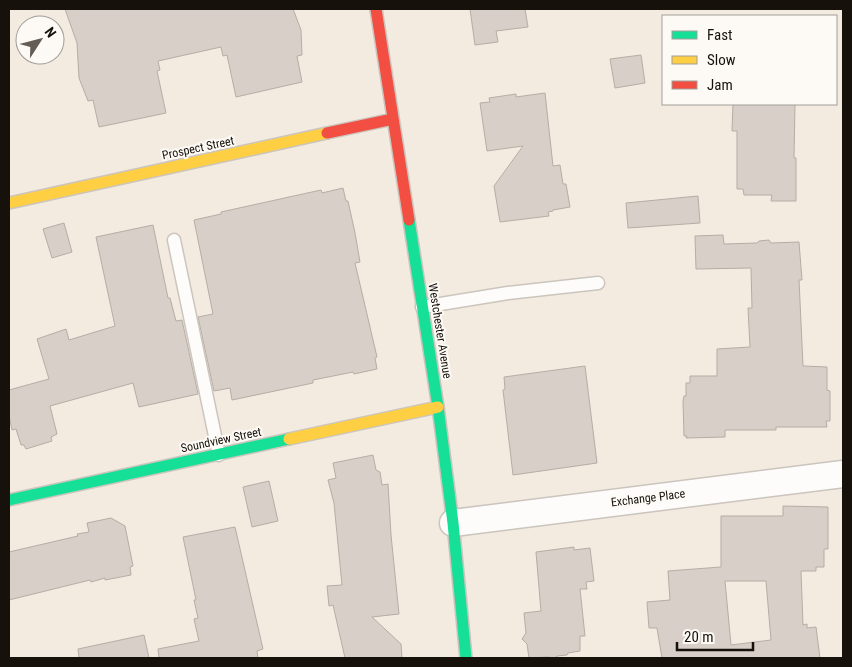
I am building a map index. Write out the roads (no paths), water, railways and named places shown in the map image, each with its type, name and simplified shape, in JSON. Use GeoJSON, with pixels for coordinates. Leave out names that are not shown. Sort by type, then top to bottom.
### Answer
{"type":"FeatureCollection","features":[{"type":"Feature","properties":{"kind":"street","name":"Westchester Avenue"},"geometry":{"type":"LineString","coordinates":[[376,9],[438,407],[453,523],[466,658]]}},
{"type":"Feature","properties":{"kind":"street","name":"Prospect Street"},"geometry":{"type":"LineString","coordinates":[[9,203],[393,119]]}},
{"type":"Feature","properties":{"kind":"street","name":"Soundview Street"},"geometry":{"type":"LineString","coordinates":[[9,500],[438,407]]}},
{"type":"Feature","properties":{"kind":"street","name":"Exchange Place"},"geometry":{"type":"LineString","coordinates":[[453,523],[843,474]]}},
{"type":"Feature","properties":{"kind":"lane"},"geometry":{"type":"LineString","coordinates":[[174,240],[219,454]]}},
{"type":"Feature","properties":{"kind":"lane"},"geometry":{"type":"LineString","coordinates":[[422,307],[508,293],[598,283]]}}]}
